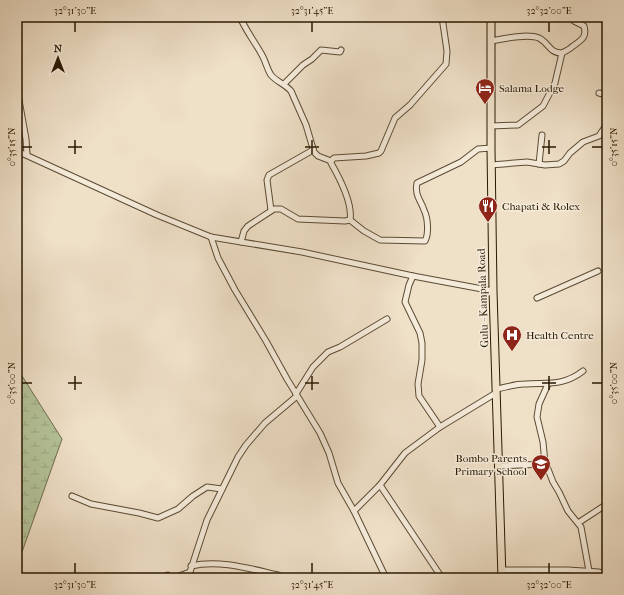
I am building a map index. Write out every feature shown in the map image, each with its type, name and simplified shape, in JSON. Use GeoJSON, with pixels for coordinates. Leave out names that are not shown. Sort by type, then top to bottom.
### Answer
{"type":"FeatureCollection","features":[{"type":"Feature","properties":{"kind":"main road","name":"Gulu - Kampala Road"},"geometry":{"type":"LineString","coordinates":[[491,17],[493,291],[502,574]]}},
{"type":"Feature","properties":{"kind":"street"},"geometry":{"type":"LineString","coordinates":[[240,17],[245,28],[263,56],[271,75],[291,91],[306,125],[313,150],[318,156],[331,161]]}},
{"type":"Feature","properties":{"kind":"street"},"geometry":{"type":"LineString","coordinates":[[331,161],[334,158],[375,154],[382,151],[394,118],[410,106],[446,64],[447,51],[442,17]]}},
{"type":"Feature","properties":{"kind":"street"},"geometry":{"type":"LineString","coordinates":[[491,41],[517,37],[533,37],[542,40],[552,51],[562,53],[584,39],[584,26],[574,21],[572,17]]}},
{"type":"Feature","properties":{"kind":"street"},"geometry":{"type":"LineString","coordinates":[[284,84],[303,64],[312,59],[322,50],[336,52],[340,52],[341,50]]}},
{"type":"Feature","properties":{"kind":"street"},"geometry":{"type":"LineString","coordinates":[[491,126],[518,125],[543,106],[555,83],[562,53]]}},
{"type":"Feature","properties":{"kind":"street"},"geometry":{"type":"LineString","coordinates":[[17,88],[26,139],[27,155]]}},
{"type":"Feature","properties":{"kind":"street"},"geometry":{"type":"LineString","coordinates":[[599,93],[607,95]]}},
{"type":"Feature","properties":{"kind":"street"},"geometry":{"type":"LineString","coordinates":[[491,165],[527,162],[552,165],[562,163],[566,160],[570,153],[583,142],[600,136],[607,124]]}},
{"type":"Feature","properties":{"kind":"street"},"geometry":{"type":"LineString","coordinates":[[539,164],[542,135]]}},
{"type":"Feature","properties":{"kind":"street"},"geometry":{"type":"LineString","coordinates":[[241,242],[244,231],[248,226],[271,210],[281,209],[298,218],[350,220],[364,231],[380,240],[426,242],[426,216],[417,195],[417,183],[461,162],[478,149],[491,148]]}},
{"type":"Feature","properties":{"kind":"street"},"geometry":{"type":"LineString","coordinates":[[271,210],[267,180],[269,175],[313,150]]}},
{"type":"Feature","properties":{"kind":"street"},"geometry":{"type":"LineString","coordinates":[[17,151],[157,216],[211,237],[302,252],[413,276],[493,291]]}},
{"type":"Feature","properties":{"kind":"street"},"geometry":{"type":"LineString","coordinates":[[331,161],[344,189],[350,213],[350,220]]}},
{"type":"Feature","properties":{"kind":"street"},"geometry":{"type":"LineString","coordinates":[[211,237],[218,258],[235,290],[325,442],[338,483],[354,511],[386,578]]}},
{"type":"Feature","properties":{"kind":"street"},"geometry":{"type":"LineString","coordinates":[[537,298],[598,271]]}},
{"type":"Feature","properties":{"kind":"street"},"geometry":{"type":"LineString","coordinates":[[413,276],[405,302],[420,333],[422,343],[422,360],[418,384],[419,396],[440,427]]}},
{"type":"Feature","properties":{"kind":"street"},"geometry":{"type":"LineString","coordinates":[[188,578],[207,520],[238,457],[246,446],[266,422],[296,395],[313,367],[328,352],[340,347],[387,319]]}},
{"type":"Feature","properties":{"kind":"street"},"geometry":{"type":"LineString","coordinates":[[354,511],[380,485],[405,453],[440,427],[496,391],[523,384],[548,384],[565,380],[583,371]]}},
{"type":"Feature","properties":{"kind":"street"},"geometry":{"type":"LineString","coordinates":[[548,384],[540,404],[537,417],[543,442],[545,463],[568,511],[578,523],[584,538],[589,571]]}},
{"type":"Feature","properties":{"kind":"street"},"geometry":{"type":"LineString","coordinates":[[499,466],[545,463]]}},
{"type":"Feature","properties":{"kind":"street"},"geometry":{"type":"LineString","coordinates":[[380,485],[442,578]]}},
{"type":"Feature","properties":{"kind":"street"},"geometry":{"type":"LineString","coordinates":[[72,496],[91,504],[158,518],[178,509],[193,496],[207,487],[222,489]]}},
{"type":"Feature","properties":{"kind":"street"},"geometry":{"type":"LineString","coordinates":[[578,523],[607,504]]}},
{"type":"Feature","properties":{"kind":"street"},"geometry":{"type":"LineString","coordinates":[[160,578],[168,575],[173,578],[200,564],[218,564],[278,575]]}},
{"type":"Feature","properties":{"kind":"street"},"geometry":{"type":"LineString","coordinates":[[502,574],[589,571],[607,575]]}},
{"type":"Feature","properties":{"kind":"green space"},"geometry":{"type":"Polygon","coordinates":[[[17,368],[62,439],[22,552],[17,551],[17,368]]]}},
{"type":"Feature","properties":{"kind":"place","name":"Salama Lodge"},"geometry":{"type":"Point","coordinates":[485,105]}},
{"type":"Feature","properties":{"kind":"place","name":"Chapati & Rolex"},"geometry":{"type":"Point","coordinates":[488,223]}},
{"type":"Feature","properties":{"kind":"place","name":"Health Centre"},"geometry":{"type":"Point","coordinates":[512,352]}},
{"type":"Feature","properties":{"kind":"place","name":"Bombo Parents Primary School"},"geometry":{"type":"Point","coordinates":[541,481]}}]}
